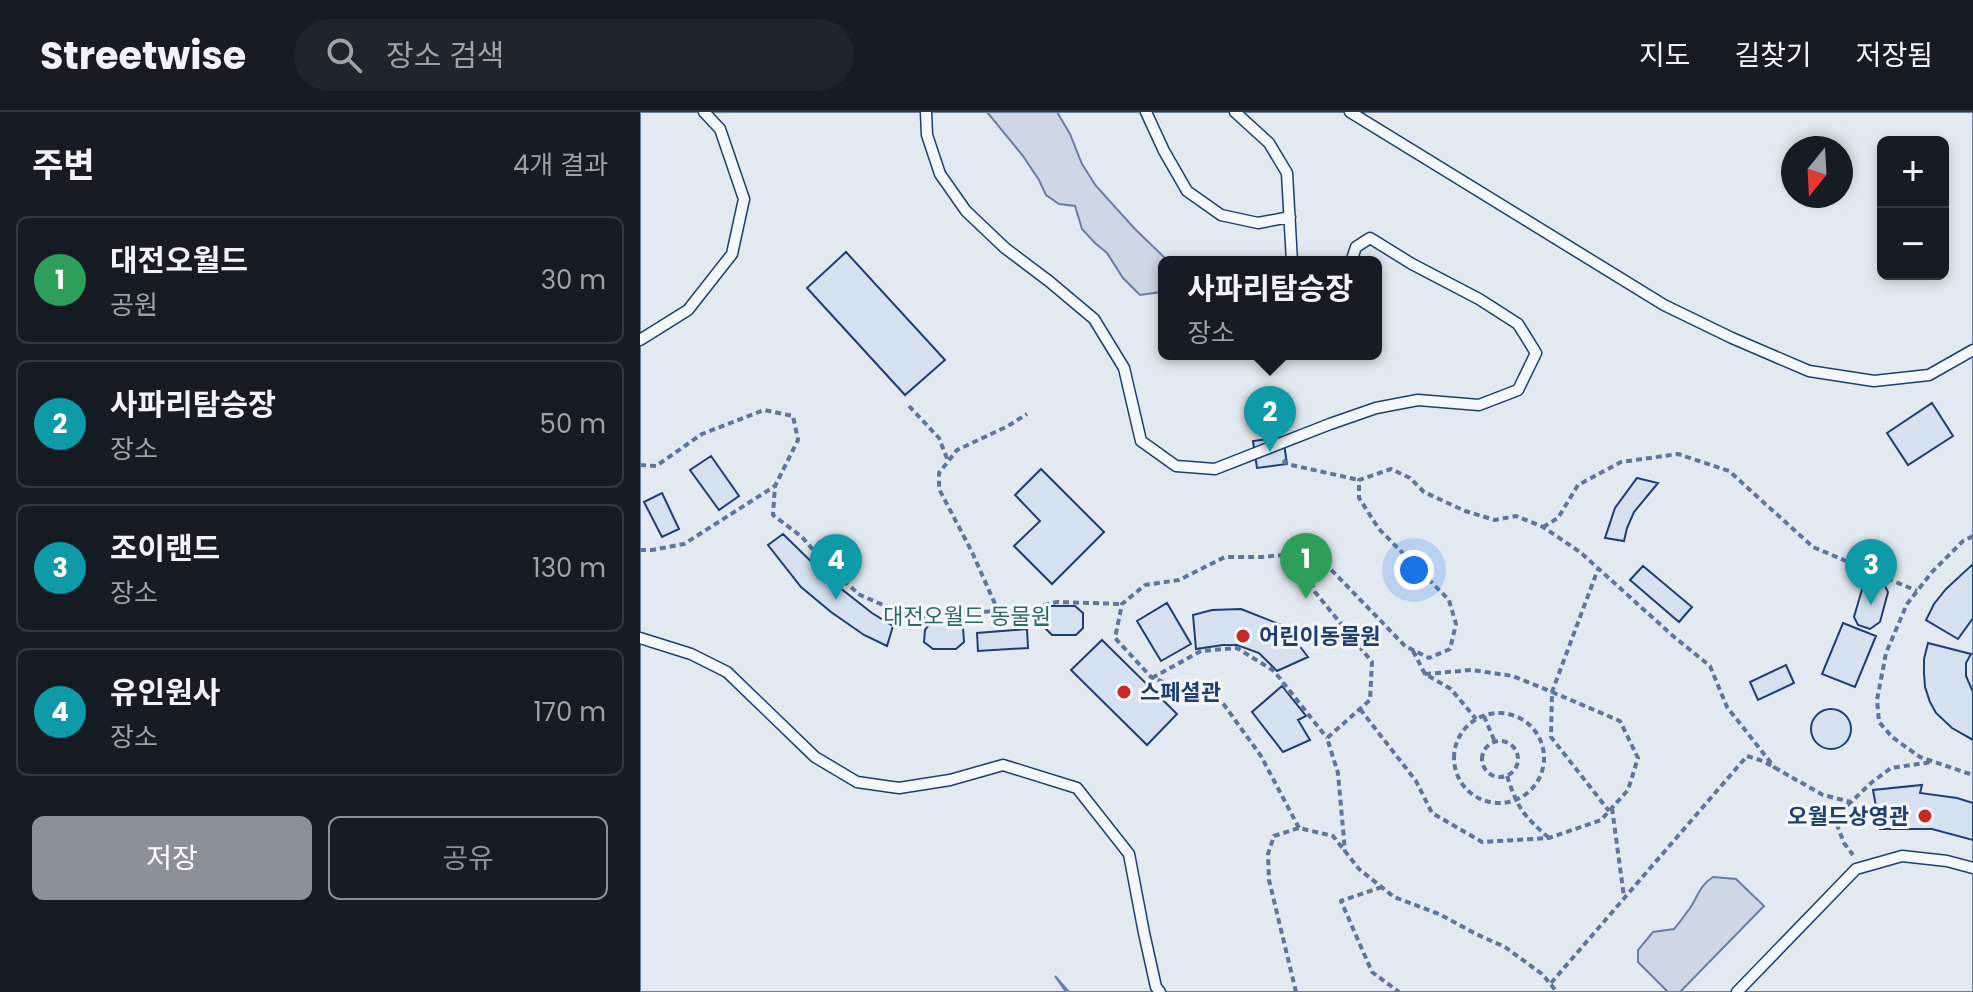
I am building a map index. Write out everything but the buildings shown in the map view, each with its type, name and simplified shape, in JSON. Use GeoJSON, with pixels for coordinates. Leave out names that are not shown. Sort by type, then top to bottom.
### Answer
{"type":"FeatureCollection","features":[{"type":"Feature","properties":{"kind":"lane"},"geometry":{"type":"LineString","coordinates":[[640,340],[688,310],[732,254],[744,199],[720,129],[704,112]]}},
{"type":"Feature","properties":{"kind":"lane"},"geometry":{"type":"LineString","coordinates":[[926,112],[927,135],[940,174],[966,211],[1005,248],[1094,319],[1124,368],[1141,441],[1176,466],[1215,469],[1376,408],[1418,400],[1479,405],[1518,390],[1536,353],[1518,324],[1370,238],[1356,247],[1353,256]]}},
{"type":"Feature","properties":{"kind":"lane"},"geometry":{"type":"LineString","coordinates":[[1146,112],[1187,191],[1221,215],[1258,223],[1290,217]]}},
{"type":"Feature","properties":{"kind":"lane"},"geometry":{"type":"LineString","coordinates":[[1235,112],[1269,143],[1287,173],[1292,256]]}},
{"type":"Feature","properties":{"kind":"lane"},"geometry":{"type":"LineString","coordinates":[[1350,112],[1664,305],[1809,371],[1874,381],[1929,375],[1973,350]]}},
{"type":"Feature","properties":{"kind":"lane"},"geometry":{"type":"LineString","coordinates":[[640,638],[691,654],[727,672],[815,757],[857,782],[899,788],[950,780],[1003,765],[1077,788],[1129,854],[1156,987],[1160,992]]}},
{"type":"Feature","properties":{"kind":"lane"},"geometry":{"type":"LineString","coordinates":[[1737,992],[1856,869],[1902,856],[1947,861],[1973,868]]}},
{"type":"Feature","properties":{"kind":"path"},"geometry":{"type":"LineString","coordinates":[[909,406],[939,438],[948,461]]}},
{"type":"Feature","properties":{"kind":"path"},"geometry":{"type":"LineString","coordinates":[[640,465],[656,466],[702,434],[764,410],[793,416],[798,440],[775,486],[773,515],[802,537],[827,566],[860,595],[899,612],[925,616],[1022,611],[1057,602],[1122,604]]}},
{"type":"Feature","properties":{"kind":"path"},"geometry":{"type":"LineString","coordinates":[[999,613],[978,563],[939,489],[939,473],[957,450],[1027,414]]}},
{"type":"Feature","properties":{"kind":"path"},"geometry":{"type":"LineString","coordinates":[[1270,447],[1287,464],[1359,480],[1391,469],[1410,478],[1424,492],[1465,511],[1495,520],[1516,516],[1543,527],[1580,552],[1710,666],[1727,707],[1775,768]]}},
{"type":"Feature","properties":{"kind":"path"},"geometry":{"type":"LineString","coordinates":[[1543,527],[1558,518],[1578,485],[1621,462],[1678,454],[1729,471],[1813,547],[1917,591]]}},
{"type":"Feature","properties":{"kind":"path"},"geometry":{"type":"LineString","coordinates":[[1299,828],[1261,756],[1222,702],[1152,678],[1115,638],[1122,604],[1145,585],[1179,580],[1225,557],[1316,554],[1405,646],[1429,658],[1450,649],[1456,624],[1449,600],[1379,529],[1359,498],[1359,480]]}},
{"type":"Feature","properties":{"kind":"path"},"geometry":{"type":"LineString","coordinates":[[640,550],[684,544],[775,486]]}},
{"type":"Feature","properties":{"kind":"path"},"geometry":{"type":"LineString","coordinates":[[1973,536],[1963,541],[1932,572],[1907,604],[1886,653],[1877,700],[1879,722],[1892,737],[1920,757],[1973,775]]}},
{"type":"Feature","properties":{"kind":"path"},"geometry":{"type":"LineString","coordinates":[[1300,554],[1315,592],[1372,662],[1370,700],[1327,738]]}},
{"type":"Feature","properties":{"kind":"path"},"geometry":{"type":"LineString","coordinates":[[1598,569],[1552,692],[1551,737],[1611,810],[1624,897]]}},
{"type":"Feature","properties":{"kind":"path"},"geometry":{"type":"LineString","coordinates":[[1152,678],[1201,651],[1237,648],[1274,671],[1327,738],[1338,773],[1346,852]]}},
{"type":"Feature","properties":{"kind":"path"},"geometry":{"type":"LineString","coordinates":[[1413,651],[1425,674],[1451,689],[1476,719]]}},
{"type":"Feature","properties":{"kind":"path"},"geometry":{"type":"LineString","coordinates":[[1360,709],[1416,781],[1432,813],[1482,842],[1549,838],[1601,820],[1628,790],[1638,758],[1620,721],[1513,676],[1472,670],[1425,674]]}},
{"type":"Feature","properties":{"kind":"path"},"geometry":{"type":"LineString","coordinates":[[1505,713],[1520,717],[1532,726],[1540,738],[1544,753],[1538,781],[1515,800],[1501,803],[1486,801],[1462,783],[1456,770],[1454,755],[1458,741],[1465,728],[1484,716],[1505,713]]}},
{"type":"Feature","properties":{"kind":"path"},"geometry":{"type":"LineString","coordinates":[[1484,716],[1495,742]]}},
{"type":"Feature","properties":{"kind":"path"},"geometry":{"type":"LineString","coordinates":[[1495,742],[1507,743],[1518,756],[1516,768],[1507,776],[1496,777],[1483,765],[1483,754],[1495,742]]}},
{"type":"Feature","properties":{"kind":"path"},"geometry":{"type":"LineString","coordinates":[[1551,983],[1747,756],[1763,761],[1823,795],[1851,802]]}},
{"type":"Feature","properties":{"kind":"path"},"geometry":{"type":"LineString","coordinates":[[1856,869],[1853,854],[1844,843],[1834,817],[1891,768],[1932,762]]}},
{"type":"Feature","properties":{"kind":"path"},"geometry":{"type":"LineString","coordinates":[[1507,776],[1525,817],[1549,838]]}},
{"type":"Feature","properties":{"kind":"path"},"geometry":{"type":"LineString","coordinates":[[1296,992],[1269,880],[1268,854],[1274,836],[1299,828],[1333,836],[1359,869],[1394,897],[1439,914],[1505,947],[1542,974],[1557,992]]}},
{"type":"Feature","properties":{"kind":"path"},"geometry":{"type":"LineString","coordinates":[[1382,887],[1341,901],[1372,972],[1399,992]]}},
{"type":"Feature","properties":{"kind":"green space","name":"대전오월드 동물원"},"geometry":{"type":"Polygon","coordinates":[[[640,112],[1973,112],[1973,992],[1069,992],[1055,976],[1066,992],[640,992],[640,112]]]}},
{"type":"Feature","properties":{"kind":"shaded area"},"geometry":{"type":"Polygon","coordinates":[[[987,112],[1057,112],[1096,186],[1163,256],[1158,256],[1158,292],[1140,295],[1123,278],[1107,253],[1082,229],[1075,206],[1059,204],[1046,195],[1023,156],[987,112]]]}},
{"type":"Feature","properties":{"kind":"shaded area"},"geometry":{"type":"Polygon","coordinates":[[[1713,877],[1736,879],[1764,906],[1680,992],[1668,992],[1638,962],[1638,950],[1653,932],[1674,929],[1702,887],[1713,877]]]}},
{"type":"Feature","properties":{"kind":"place","name":"사파리탐승장"},"geometry":{"type":"Point","coordinates":[1270,452]}},
{"type":"Feature","properties":{"kind":"place","name":"대전오월드"},"geometry":{"type":"Point","coordinates":[1306,599]}},
{"type":"Feature","properties":{"kind":"place","name":"유인원사"},"geometry":{"type":"Point","coordinates":[836,600]}},
{"type":"Feature","properties":{"kind":"place","name":"조이랜드"},"geometry":{"type":"Point","coordinates":[1871,605]}},
{"type":"Feature","properties":{"kind":"place","name":"어린이동물원"},"geometry":{"type":"Point","coordinates":[1243,636]}},
{"type":"Feature","properties":{"kind":"place","name":"스페셜관"},"geometry":{"type":"Point","coordinates":[1124,692]}},
{"type":"Feature","properties":{"kind":"place","name":"오월드상영관"},"geometry":{"type":"Point","coordinates":[1925,816]}}]}
